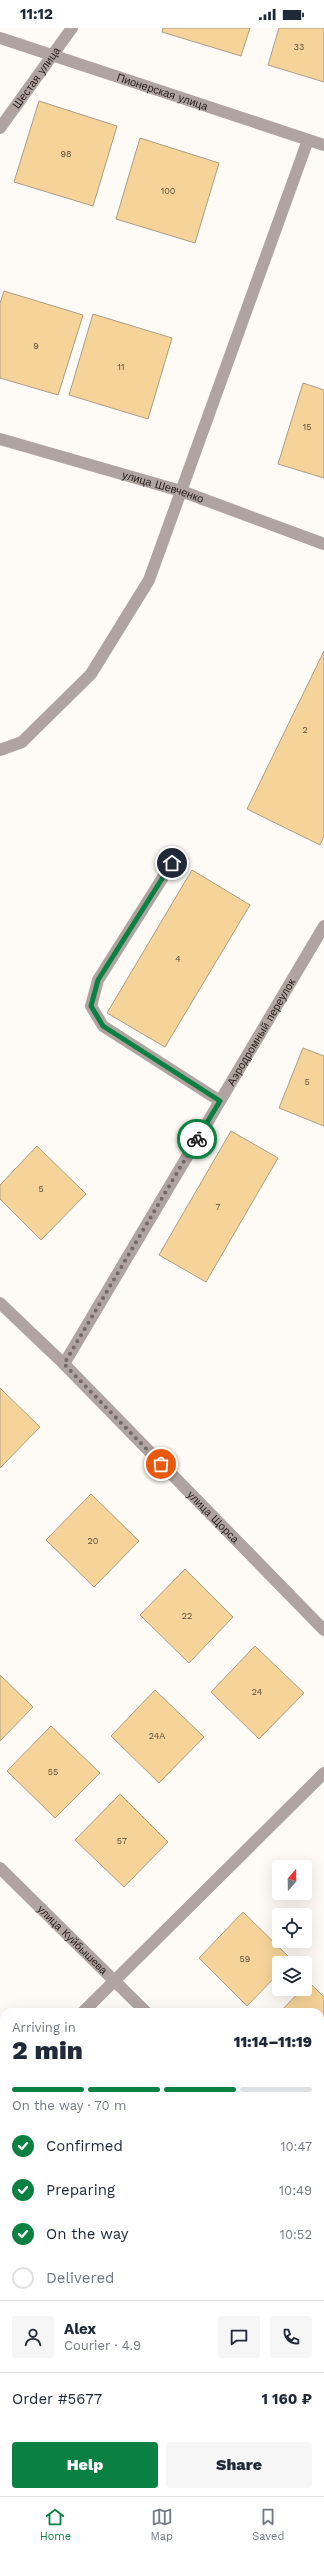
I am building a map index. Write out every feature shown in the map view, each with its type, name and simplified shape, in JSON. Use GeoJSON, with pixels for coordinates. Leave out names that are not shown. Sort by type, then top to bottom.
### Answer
{"type":"FeatureCollection","features":[{"type":"Feature","properties":{"kind":"street","name":"Шестая улица"},"geometry":{"type":"LineString","coordinates":[[0,128],[50,56],[72,28]]}},
{"type":"Feature","properties":{"kind":"street","name":"Пионерская улица"},"geometry":{"type":"LineString","coordinates":[[0,38],[50,56],[324,145]]}},
{"type":"Feature","properties":{"kind":"street"},"geometry":{"type":"LineString","coordinates":[[0,750],[22,742],[91,674],[149,580],[308,140]]}},
{"type":"Feature","properties":{"kind":"street","name":"улица Шевченко"},"geometry":{"type":"LineString","coordinates":[[0,438],[182,491],[324,544]]}},
{"type":"Feature","properties":{"kind":"street"},"geometry":{"type":"LineString","coordinates":[[172,863],[98,980],[91,1006],[103,1026],[220,1101]]}},
{"type":"Feature","properties":{"kind":"street","name":"Аэродромный переулок"},"geometry":{"type":"LineString","coordinates":[[64,1364],[324,926]]}},
{"type":"Feature","properties":{"kind":"street","name":"улица Щорса"},"geometry":{"type":"LineString","coordinates":[[0,1303],[64,1364],[324,1630]]}},
{"type":"Feature","properties":{"kind":"street"},"geometry":{"type":"LineString","coordinates":[[87,2008],[324,1774]]}},
{"type":"Feature","properties":{"kind":"street","name":"улица Куйбышева"},"geometry":{"type":"LineString","coordinates":[[0,1868],[142,2008]]}},
{"type":"Feature","properties":{"kind":"building"},"geometry":{"type":"Polygon","coordinates":[[[163,28],[250,28],[241,56],[162,32],[163,28]]]}},
{"type":"Feature","properties":{"kind":"building"},"geometry":{"type":"Polygon","coordinates":[[[279,28],[324,28],[324,82],[268,65],[279,28]]]}},
{"type":"Feature","properties":{"kind":"building"},"geometry":{"type":"Polygon","coordinates":[[[39,101],[117,126],[93,206],[14,182],[39,101]]]}},
{"type":"Feature","properties":{"kind":"building"},"geometry":{"type":"Polygon","coordinates":[[[140,138],[219,163],[195,243],[116,219],[140,138]]]}},
{"type":"Feature","properties":{"kind":"building"},"geometry":{"type":"Polygon","coordinates":[[[4,291],[83,315],[58,395],[0,378],[0,303],[4,291]]]}},
{"type":"Feature","properties":{"kind":"building"},"geometry":{"type":"Polygon","coordinates":[[[93,314],[172,338],[148,419],[69,395],[93,314]]]}},
{"type":"Feature","properties":{"kind":"building"},"geometry":{"type":"Polygon","coordinates":[[[303,383],[324,390],[324,478],[278,464],[303,383]]]}},
{"type":"Feature","properties":{"kind":"building"},"geometry":{"type":"Polygon","coordinates":[[[324,651],[324,836],[320,845],[247,809],[324,651]]]}},
{"type":"Feature","properties":{"kind":"building"},"geometry":{"type":"Polygon","coordinates":[[[192,870],[250,905],[165,1047],[107,1013],[192,870]]]}},
{"type":"Feature","properties":{"kind":"building"},"geometry":{"type":"Polygon","coordinates":[[[303,1048],[324,1056],[324,1126],[279,1108],[303,1048]]]}},
{"type":"Feature","properties":{"kind":"building"},"geometry":{"type":"Polygon","coordinates":[[[231,1131],[278,1158],[206,1282],[159,1255],[231,1131]]]}},
{"type":"Feature","properties":{"kind":"building"},"geometry":{"type":"Polygon","coordinates":[[[37,1146],[86,1194],[41,1240],[0,1199],[0,1185],[37,1146]]]}},
{"type":"Feature","properties":{"kind":"building"},"geometry":{"type":"Polygon","coordinates":[[[0,1388],[40,1427],[0,1468],[0,1388]]]}},
{"type":"Feature","properties":{"kind":"building"},"geometry":{"type":"Polygon","coordinates":[[[91,1494],[139,1541],[94,1587],[46,1540],[91,1494]]]}},
{"type":"Feature","properties":{"kind":"building"},"geometry":{"type":"Polygon","coordinates":[[[185,1569],[233,1617],[189,1663],[140,1615],[185,1569]]]}},
{"type":"Feature","properties":{"kind":"building"},"geometry":{"type":"Polygon","coordinates":[[[255,1646],[304,1693],[259,1739],[211,1692],[255,1646]]]}},
{"type":"Feature","properties":{"kind":"building"},"geometry":{"type":"Polygon","coordinates":[[[0,1675],[33,1707],[0,1741],[0,1675]]]}},
{"type":"Feature","properties":{"kind":"building"},"geometry":{"type":"Polygon","coordinates":[[[155,1690],[204,1737],[159,1783],[111,1736],[155,1690]]]}},
{"type":"Feature","properties":{"kind":"building"},"geometry":{"type":"Polygon","coordinates":[[[51,1726],[100,1773],[55,1818],[7,1771],[51,1726]]]}},
{"type":"Feature","properties":{"kind":"building"},"geometry":{"type":"Polygon","coordinates":[[[120,1794],[168,1842],[124,1887],[75,1840],[120,1794]]]}},
{"type":"Feature","properties":{"kind":"building"},"geometry":{"type":"Polygon","coordinates":[[[243,1912],[272,1940],[272,1948],[280,1948],[288,1956],[272,1956],[272,1980],[247,2006],[199,1958],[243,1912]]]}},
{"type":"Feature","properties":{"kind":"building"},"geometry":{"type":"Polygon","coordinates":[[[312,1985],[324,1997],[324,2008],[284,2008],[295,1996],[312,1996],[312,1985]]]}},
{"type":"Feature","properties":{"kind":"way so far"},"geometry":{"type":"LineString","coordinates":[[161,1464],[64,1364],[197,1139]]}},
{"type":"Feature","properties":{"kind":"route"},"geometry":{"type":"LineString","coordinates":[[172,863],[98,980],[91,1006],[103,1026],[220,1101],[197,1139]]}}]}
